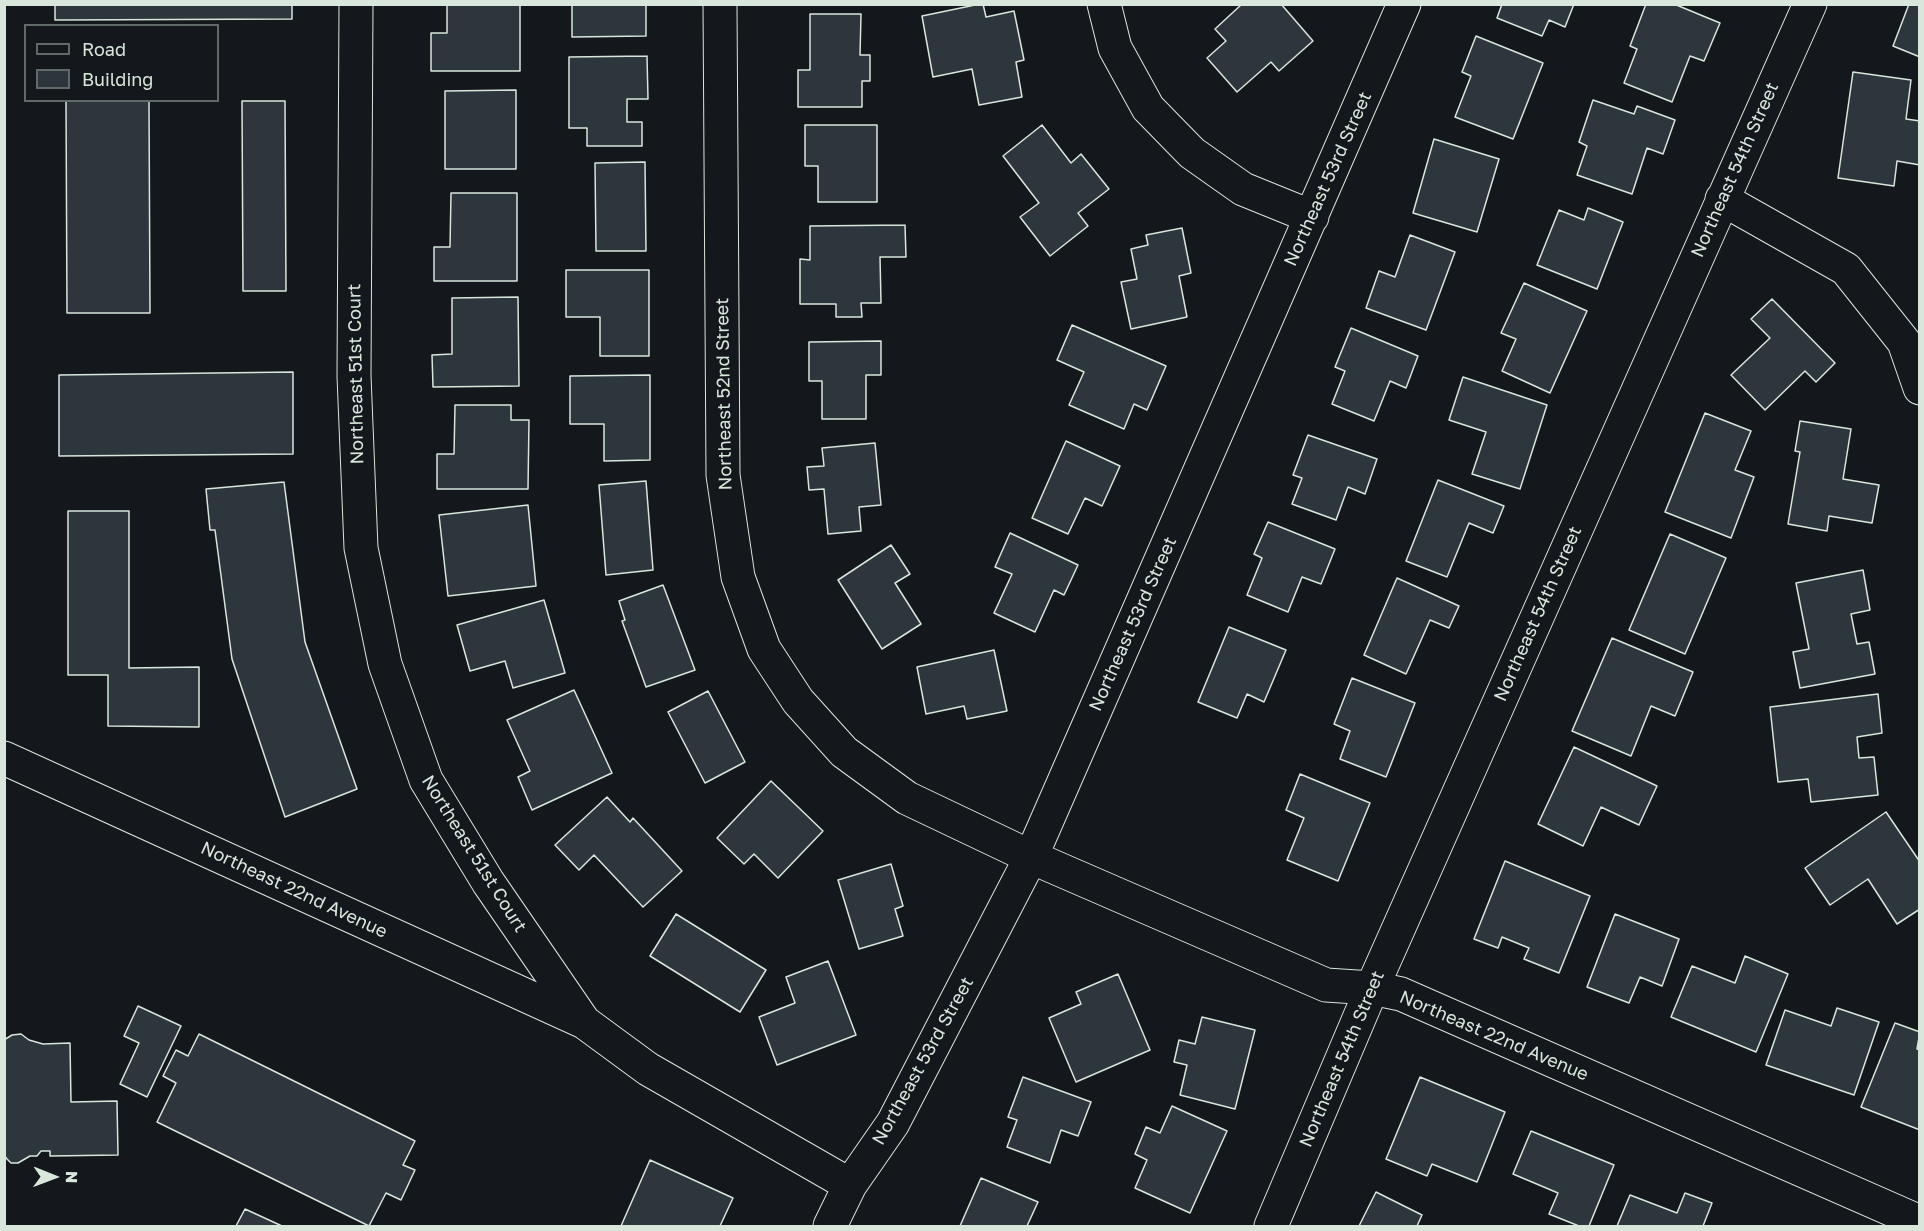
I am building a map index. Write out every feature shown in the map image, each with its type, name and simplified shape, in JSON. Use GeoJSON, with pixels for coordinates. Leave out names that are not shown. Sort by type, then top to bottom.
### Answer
{"type":"FeatureCollection","features":[{"type":"Feature","properties":{"kind":"street","name":"Northeast 51st Court"},"geometry":{"type":"LineString","coordinates":[[356,4],[354,376],[361,548],[385,664],[426,780],[488,882],[584,1022],[648,1069],[850,1185]]}},
{"type":"Feature","properties":{"kind":"street","name":"Northeast 52nd Street"},"geometry":{"type":"LineString","coordinates":[[720,4],[723,475],[738,577],[760,638],[798,701],[844,752],[907,798],[1031,857]]}},
{"type":"Feature","properties":{"kind":"street"},"geometry":{"type":"LineString","coordinates":[[1104,4],[1115,48],[1148,108],[1192,153],[1243,189],[1312,217]]}},
{"type":"Feature","properties":{"kind":"street","name":"Northeast 53rd Street"},"geometry":{"type":"LineString","coordinates":[[830,1227],[850,1185],[893,1123],[1031,857],[1404,4]]}},
{"type":"Feature","properties":{"kind":"street","name":"Northeast 54th Street"},"geometry":{"type":"LineString","coordinates":[[1271,1227],[1372,988],[1810,4]]}},
{"type":"Feature","properties":{"kind":"street"},"geometry":{"type":"LineString","coordinates":[[1722,199],[1846,269],[1904,342],[1920,388]]}},
{"type":"Feature","properties":{"kind":"street","name":"Northeast 22nd Avenue"},"geometry":{"type":"LineString","coordinates":[[4,758],[584,1022]]}},
{"type":"Feature","properties":{"kind":"street","name":"Northeast 22nd Avenue"},"geometry":{"type":"LineString","coordinates":[[1031,857],[1326,986],[1372,988],[1401,994],[1920,1222]]}},
{"type":"Feature","properties":{"kind":"building"},"geometry":{"type":"Polygon","coordinates":[[[55,4],[292,4],[292,19],[55,20],[55,4]]]}},
{"type":"Feature","properties":{"kind":"building"},"geometry":{"type":"Polygon","coordinates":[[[447,4],[520,4],[520,71],[431,71],[431,33],[447,33],[447,4]]]}},
{"type":"Feature","properties":{"kind":"building"},"geometry":{"type":"Polygon","coordinates":[[[572,4],[646,4],[646,36],[572,37],[572,4]]]}},
{"type":"Feature","properties":{"kind":"building"},"geometry":{"type":"Polygon","coordinates":[[[983,4],[986,17],[1014,11],[1024,60],[1016,62],[1022,97],[979,105],[972,69],[933,77],[922,16],[983,4]]]}},
{"type":"Feature","properties":{"kind":"building"},"geometry":{"type":"Polygon","coordinates":[[[1242,4],[1281,4],[1313,41],[1279,71],[1271,62],[1237,92],[1207,58],[1226,41],[1215,29],[1242,4]]]}},
{"type":"Feature","properties":{"kind":"building"},"geometry":{"type":"Polygon","coordinates":[[[1502,4],[1574,4],[1565,27],[1549,20],[1542,36],[1497,18],[1502,4]]]}},
{"type":"Feature","properties":{"kind":"building"},"geometry":{"type":"Polygon","coordinates":[[[1646,4],[1674,4],[1720,23],[1704,61],[1690,56],[1672,102],[1624,83],[1637,49],[1630,46],[1646,4]]]}},
{"type":"Feature","properties":{"kind":"building"},"geometry":{"type":"Polygon","coordinates":[[[1909,4],[1920,4],[1920,57],[1893,46],[1909,4]]]}},
{"type":"Feature","properties":{"kind":"building"},"geometry":{"type":"Polygon","coordinates":[[[810,14],[861,14],[860,55],[870,55],[870,81],[862,81],[862,107],[798,107],[798,70],[810,70],[810,14]]]}},
{"type":"Feature","properties":{"kind":"building"},"geometry":{"type":"Polygon","coordinates":[[[1476,36],[1543,63],[1513,139],[1455,117],[1471,76],[1462,72],[1476,36]]]}},
{"type":"Feature","properties":{"kind":"building"},"geometry":{"type":"Polygon","coordinates":[[[647,56],[648,99],[627,99],[627,122],[642,122],[642,146],[587,146],[587,128],[569,128],[569,57],[647,56]]]}},
{"type":"Feature","properties":{"kind":"building"},"geometry":{"type":"Polygon","coordinates":[[[1853,72],[1911,80],[1906,119],[1920,121],[1920,165],[1897,161],[1894,186],[1838,178],[1853,72]]]}},
{"type":"Feature","properties":{"kind":"building"},"geometry":{"type":"Polygon","coordinates":[[[516,90],[516,169],[445,169],[445,91],[516,90]]]}},
{"type":"Feature","properties":{"kind":"building"},"geometry":{"type":"Polygon","coordinates":[[[1593,100],[1634,114],[1637,106],[1675,120],[1663,154],[1647,148],[1632,194],[1577,175],[1587,146],[1579,142],[1593,100]]]}},
{"type":"Feature","properties":{"kind":"building"},"geometry":{"type":"Polygon","coordinates":[[[242,101],[285,101],[286,291],[243,291],[242,101]]]}},
{"type":"Feature","properties":{"kind":"building"},"geometry":{"type":"Polygon","coordinates":[[[66,102],[149,102],[150,313],[67,313],[66,102]]]}},
{"type":"Feature","properties":{"kind":"building"},"geometry":{"type":"Polygon","coordinates":[[[805,125],[877,125],[877,202],[818,202],[818,166],[805,166],[805,125]]]}},
{"type":"Feature","properties":{"kind":"building"},"geometry":{"type":"Polygon","coordinates":[[[1042,125],[1071,163],[1081,154],[1109,189],[1078,213],[1088,226],[1050,256],[1020,217],[1039,203],[1003,156],[1042,125]]]}},
{"type":"Feature","properties":{"kind":"building"},"geometry":{"type":"Polygon","coordinates":[[[1434,139],[1499,159],[1477,232],[1413,213],[1434,139]]]}},
{"type":"Feature","properties":{"kind":"building"},"geometry":{"type":"Polygon","coordinates":[[[645,162],[646,251],[596,251],[595,163],[645,162]]]}},
{"type":"Feature","properties":{"kind":"building"},"geometry":{"type":"Polygon","coordinates":[[[451,193],[517,193],[517,281],[434,281],[434,247],[450,247],[451,193]]]}},
{"type":"Feature","properties":{"kind":"building"},"geometry":{"type":"Polygon","coordinates":[[[1588,208],[1623,222],[1597,289],[1537,265],[1559,210],[1584,220],[1588,208]]]}},
{"type":"Feature","properties":{"kind":"building"},"geometry":{"type":"Polygon","coordinates":[[[905,225],[906,257],[880,257],[881,303],[861,303],[862,317],[836,317],[836,304],[800,304],[800,259],[810,260],[810,226],[905,225]]]}},
{"type":"Feature","properties":{"kind":"building"},"geometry":{"type":"Polygon","coordinates":[[[1182,228],[1191,273],[1179,276],[1187,317],[1131,329],[1121,282],[1137,279],[1131,249],[1148,245],[1146,235],[1182,228]]]}},
{"type":"Feature","properties":{"kind":"building"},"geometry":{"type":"Polygon","coordinates":[[[1410,235],[1455,252],[1426,330],[1366,308],[1379,271],[1395,277],[1410,235]]]}},
{"type":"Feature","properties":{"kind":"building"},"geometry":{"type":"Polygon","coordinates":[[[566,270],[649,270],[649,356],[600,356],[600,317],[566,317],[566,270]]]}},
{"type":"Feature","properties":{"kind":"building"},"geometry":{"type":"Polygon","coordinates":[[[1524,283],[1587,311],[1550,393],[1502,371],[1516,339],[1501,333],[1524,283]]]}},
{"type":"Feature","properties":{"kind":"building"},"geometry":{"type":"Polygon","coordinates":[[[518,297],[519,386],[433,387],[432,355],[452,354],[452,298],[518,297]]]}},
{"type":"Feature","properties":{"kind":"building"},"geometry":{"type":"Polygon","coordinates":[[[1772,299],[1835,363],[1816,382],[1805,371],[1765,410],[1731,375],[1770,338],[1751,319],[1772,299]]]}},
{"type":"Feature","properties":{"kind":"building"},"geometry":{"type":"Polygon","coordinates":[[[1072,325],[1166,366],[1147,410],[1134,404],[1124,429],[1069,405],[1084,372],[1057,360],[1072,325]]]}},
{"type":"Feature","properties":{"kind":"building"},"geometry":{"type":"Polygon","coordinates":[[[1351,328],[1418,356],[1406,388],[1390,381],[1374,421],[1332,404],[1345,371],[1335,367],[1351,328]]]}},
{"type":"Feature","properties":{"kind":"building"},"geometry":{"type":"Polygon","coordinates":[[[881,341],[881,375],[866,375],[866,419],[822,419],[822,381],[809,381],[809,342],[881,341]]]}},
{"type":"Feature","properties":{"kind":"building"},"geometry":{"type":"Polygon","coordinates":[[[293,372],[293,454],[59,456],[59,375],[293,372]]]}},
{"type":"Feature","properties":{"kind":"building"},"geometry":{"type":"Polygon","coordinates":[[[650,375],[650,460],[604,461],[604,424],[570,424],[570,376],[650,375]]]}},
{"type":"Feature","properties":{"kind":"building"},"geometry":{"type":"Polygon","coordinates":[[[1463,377],[1547,405],[1520,489],[1472,474],[1486,432],[1449,420],[1463,377]]]}},
{"type":"Feature","properties":{"kind":"building"},"geometry":{"type":"Polygon","coordinates":[[[455,405],[511,405],[511,420],[529,420],[528,489],[437,489],[437,454],[454,454],[455,405]]]}},
{"type":"Feature","properties":{"kind":"building"},"geometry":{"type":"Polygon","coordinates":[[[1705,413],[1751,431],[1735,470],[1754,477],[1731,538],[1665,512],[1705,413]]]}},
{"type":"Feature","properties":{"kind":"building"},"geometry":{"type":"Polygon","coordinates":[[[1800,421],[1851,429],[1843,479],[1879,485],[1872,523],[1829,516],[1827,531],[1788,524],[1800,452],[1795,451],[1800,421]]]}},
{"type":"Feature","properties":{"kind":"building"},"geometry":{"type":"Polygon","coordinates":[[[1308,435],[1377,459],[1365,494],[1348,487],[1336,520],[1292,504],[1302,478],[1293,475],[1308,435]]]}},
{"type":"Feature","properties":{"kind":"building"},"geometry":{"type":"Polygon","coordinates":[[[1066,441],[1120,466],[1102,506],[1085,498],[1068,534],[1032,518],[1066,441]]]}},
{"type":"Feature","properties":{"kind":"building"},"geometry":{"type":"Polygon","coordinates":[[[875,443],[881,505],[859,507],[861,531],[828,534],[824,489],[809,490],[807,467],[824,466],[822,448],[875,443]]]}},
{"type":"Feature","properties":{"kind":"building"},"geometry":{"type":"Polygon","coordinates":[[[1438,480],[1504,506],[1493,533],[1469,523],[1447,577],[1406,561],[1438,480]]]}},
{"type":"Feature","properties":{"kind":"building"},"geometry":{"type":"Polygon","coordinates":[[[646,481],[653,570],[606,575],[599,485],[646,481]]]}},
{"type":"Feature","properties":{"kind":"building"},"geometry":{"type":"Polygon","coordinates":[[[284,482],[305,642],[357,789],[285,817],[232,659],[215,530],[210,530],[206,489],[284,482]]]}},
{"type":"Feature","properties":{"kind":"building"},"geometry":{"type":"Polygon","coordinates":[[[528,505],[536,586],[448,596],[439,515],[528,505]]]}},
{"type":"Feature","properties":{"kind":"building"},"geometry":{"type":"Polygon","coordinates":[[[68,511],[129,511],[129,668],[199,667],[199,727],[108,726],[108,675],[68,675],[68,511]]]}},
{"type":"Feature","properties":{"kind":"building"},"geometry":{"type":"Polygon","coordinates":[[[1268,522],[1335,549],[1321,584],[1302,577],[1288,612],[1247,595],[1262,558],[1254,554],[1268,522]]]}},
{"type":"Feature","properties":{"kind":"building"},"geometry":{"type":"Polygon","coordinates":[[[1010,533],[1078,565],[1064,595],[1054,590],[1035,632],[994,613],[1012,574],[995,567],[1010,533]]]}},
{"type":"Feature","properties":{"kind":"building"},"geometry":{"type":"Polygon","coordinates":[[[1670,534],[1726,558],[1685,654],[1629,630],[1670,534]]]}},
{"type":"Feature","properties":{"kind":"building"},"geometry":{"type":"Polygon","coordinates":[[[891,545],[910,574],[895,583],[921,624],[882,649],[838,580],[891,545]]]}},
{"type":"Feature","properties":{"kind":"building"},"geometry":{"type":"Polygon","coordinates":[[[1863,570],[1870,610],[1851,614],[1857,644],[1869,642],[1875,674],[1800,688],[1793,652],[1809,649],[1796,583],[1863,570]]]}},
{"type":"Feature","properties":{"kind":"building"},"geometry":{"type":"Polygon","coordinates":[[[1397,578],[1459,606],[1449,628],[1430,620],[1406,674],[1364,655],[1397,578]]]}},
{"type":"Feature","properties":{"kind":"building"},"geometry":{"type":"Polygon","coordinates":[[[663,585],[695,670],[646,687],[622,621],[625,620],[619,601],[663,585]]]}},
{"type":"Feature","properties":{"kind":"building"},"geometry":{"type":"Polygon","coordinates":[[[544,600],[565,673],[513,688],[505,661],[470,671],[457,625],[544,600]]]}},
{"type":"Feature","properties":{"kind":"building"},"geometry":{"type":"Polygon","coordinates":[[[1229,627],[1286,650],[1264,702],[1247,694],[1237,718],[1198,702],[1229,627]]]}},
{"type":"Feature","properties":{"kind":"building"},"geometry":{"type":"Polygon","coordinates":[[[1612,638],[1693,672],[1675,716],[1651,706],[1631,756],[1572,731],[1612,638]]]}},
{"type":"Feature","properties":{"kind":"building"},"geometry":{"type":"Polygon","coordinates":[[[994,650],[1007,711],[967,719],[964,706],[926,714],[917,667],[994,650]]]}},
{"type":"Feature","properties":{"kind":"building"},"geometry":{"type":"Polygon","coordinates":[[[1352,678],[1415,703],[1386,777],[1340,759],[1350,731],[1334,724],[1352,678]]]}},
{"type":"Feature","properties":{"kind":"building"},"geometry":{"type":"Polygon","coordinates":[[[574,690],[612,773],[532,810],[518,777],[530,771],[507,720],[574,690]]]}},
{"type":"Feature","properties":{"kind":"building"},"geometry":{"type":"Polygon","coordinates":[[[708,691],[745,762],[705,783],[668,712],[708,691]]]}},
{"type":"Feature","properties":{"kind":"building"},"geometry":{"type":"Polygon","coordinates":[[[1878,694],[1882,733],[1857,737],[1859,758],[1874,757],[1878,795],[1811,802],[1808,779],[1778,782],[1770,707],[1878,694]]]}},
{"type":"Feature","properties":{"kind":"building"},"geometry":{"type":"Polygon","coordinates":[[[1574,747],[1657,786],[1639,825],[1601,807],[1583,846],[1538,824],[1574,747]]]}},
{"type":"Feature","properties":{"kind":"building"},"geometry":{"type":"Polygon","coordinates":[[[1300,774],[1370,803],[1338,881],[1287,860],[1304,818],[1286,810],[1300,774]]]}},
{"type":"Feature","properties":{"kind":"building"},"geometry":{"type":"Polygon","coordinates":[[[771,781],[823,831],[778,878],[754,854],[744,864],[717,838],[771,781]]]}},
{"type":"Feature","properties":{"kind":"building"},"geometry":{"type":"Polygon","coordinates":[[[607,797],[630,822],[633,818],[682,871],[643,907],[594,855],[579,870],[555,845],[607,797]]]}},
{"type":"Feature","properties":{"kind":"building"},"geometry":{"type":"Polygon","coordinates":[[[1886,812],[1920,862],[1920,909],[1897,924],[1868,879],[1830,905],[1805,868],[1886,812]]]}},
{"type":"Feature","properties":{"kind":"building"},"geometry":{"type":"Polygon","coordinates":[[[1505,861],[1590,896],[1559,973],[1524,959],[1529,948],[1502,937],[1498,948],[1474,939],[1505,861]]]}},
{"type":"Feature","properties":{"kind":"building"},"geometry":{"type":"Polygon","coordinates":[[[891,864],[903,906],[895,909],[903,936],[859,949],[838,880],[891,864]]]}},
{"type":"Feature","properties":{"kind":"building"},"geometry":{"type":"Polygon","coordinates":[[[676,914],[766,970],[740,1012],[650,956],[676,914]]]}},
{"type":"Feature","properties":{"kind":"building"},"geometry":{"type":"Polygon","coordinates":[[[1615,914],[1679,939],[1662,986],[1640,977],[1629,1003],[1587,987],[1615,914]]]}},
{"type":"Feature","properties":{"kind":"building"},"geometry":{"type":"Polygon","coordinates":[[[1745,956],[1788,974],[1756,1052],[1671,1017],[1692,966],[1735,983],[1745,956]]]}},
{"type":"Feature","properties":{"kind":"building"},"geometry":{"type":"Polygon","coordinates":[[[828,961],[856,1035],[777,1065],[759,1017],[795,1003],[786,977],[828,961]]]}},
{"type":"Feature","properties":{"kind":"building"},"geometry":{"type":"Polygon","coordinates":[[[1118,974],[1150,1050],[1076,1082],[1049,1018],[1081,1004],[1076,992],[1118,974]]]}},
{"type":"Feature","properties":{"kind":"building"},"geometry":{"type":"Polygon","coordinates":[[[138,1006],[181,1026],[147,1097],[120,1084],[139,1043],[124,1036],[138,1006]]]}},
{"type":"Feature","properties":{"kind":"building"},"geometry":{"type":"Polygon","coordinates":[[[1837,1008],[1879,1022],[1854,1095],[1766,1065],[1785,1010],[1831,1026],[1837,1008]]]}},
{"type":"Feature","properties":{"kind":"building"},"geometry":{"type":"Polygon","coordinates":[[[1202,1017],[1255,1030],[1235,1109],[1180,1095],[1187,1065],[1174,1062],[1179,1040],[1195,1044],[1202,1017]]]}},
{"type":"Feature","properties":{"kind":"building"},"geometry":{"type":"Polygon","coordinates":[[[1895,1023],[1920,1032],[1917,1049],[1920,1050],[1920,1130],[1861,1107],[1895,1023]]]}},
{"type":"Feature","properties":{"kind":"building"},"geometry":{"type":"Polygon","coordinates":[[[21,1034],[29,1040],[43,1044],[70,1043],[71,1102],[117,1101],[118,1155],[50,1156],[50,1151],[41,1151],[37,1156],[30,1156],[18,1163],[11,1163],[7,1159],[4,1155],[4,1040],[12,1035],[21,1034]]]}},
{"type":"Feature","properties":{"kind":"building"},"geometry":{"type":"Polygon","coordinates":[[[199,1034],[415,1141],[403,1165],[415,1170],[401,1200],[386,1193],[369,1226],[157,1122],[176,1083],[163,1076],[176,1050],[188,1056],[199,1034]]]}},
{"type":"Feature","properties":{"kind":"building"},"geometry":{"type":"Polygon","coordinates":[[[1023,1077],[1091,1102],[1078,1136],[1061,1130],[1050,1163],[1007,1147],[1017,1120],[1008,1117],[1023,1077]]]}},
{"type":"Feature","properties":{"kind":"building"},"geometry":{"type":"Polygon","coordinates":[[[1420,1077],[1505,1112],[1477,1182],[1432,1164],[1427,1176],[1386,1159],[1420,1077]]]}},
{"type":"Feature","properties":{"kind":"building"},"geometry":{"type":"Polygon","coordinates":[[[1172,1106],[1227,1131],[1190,1213],[1135,1188],[1147,1160],[1135,1154],[1146,1127],[1160,1133],[1172,1106]]]}},
{"type":"Feature","properties":{"kind":"building"},"geometry":{"type":"Polygon","coordinates":[[[1531,1131],[1614,1165],[1589,1226],[1579,1226],[1549,1214],[1558,1193],[1513,1174],[1531,1131]]]}},
{"type":"Feature","properties":{"kind":"building"},"geometry":{"type":"Polygon","coordinates":[[[650,1160],[733,1198],[720,1226],[621,1226],[650,1160]]]}},
{"type":"Feature","properties":{"kind":"building"},"geometry":{"type":"Polygon","coordinates":[[[981,1178],[1038,1202],[1027,1226],[960,1226],[981,1178]]]}},
{"type":"Feature","properties":{"kind":"building"},"geometry":{"type":"Polygon","coordinates":[[[1376,1192],[1422,1215],[1417,1226],[1359,1226],[1376,1192]]]}},
{"type":"Feature","properties":{"kind":"building"},"geometry":{"type":"Polygon","coordinates":[[[1685,1193],[1712,1203],[1703,1226],[1617,1226],[1630,1195],[1677,1213],[1685,1193]]]}},
{"type":"Feature","properties":{"kind":"building"},"geometry":{"type":"Polygon","coordinates":[[[245,1209],[282,1226],[236,1226],[245,1209]]]}}]}
